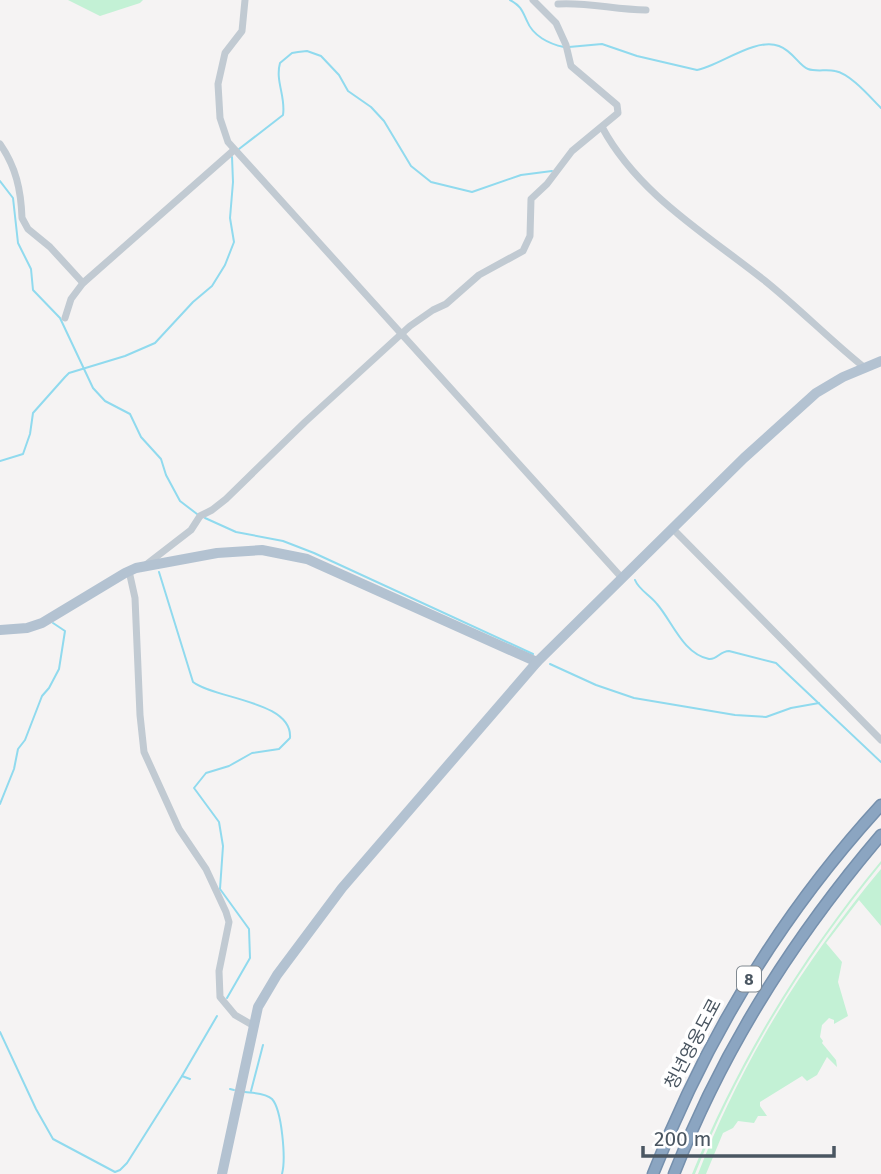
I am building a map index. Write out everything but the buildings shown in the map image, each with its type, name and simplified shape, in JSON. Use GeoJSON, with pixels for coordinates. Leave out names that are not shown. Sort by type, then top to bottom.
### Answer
{"type":"FeatureCollection","features":[{"type":"Feature","properties":{"kind":"highway","name":"청년영웅도로"},"geometry":{"type":"LineString","coordinates":[[653,1174],[692,1082],[743,989],[802,901],[881,805]]}},
{"type":"Feature","properties":{"kind":"highway","name":"청년영웅도로"},"geometry":{"type":"LineString","coordinates":[[674,1174],[710,1090],[760,999],[817,913],[881,835]]}},
{"type":"Feature","properties":{"kind":"main road"},"geometry":{"type":"LineString","coordinates":[[222,1174],[256,1013],[265,993],[327,906],[537,662],[622,578],[799,407],[829,384],[881,361]]}},
{"type":"Feature","properties":{"kind":"main road"},"geometry":{"type":"LineString","coordinates":[[0,630],[17,630],[42,624],[130,571],[145,566],[235,551],[271,550],[293,555],[537,662]]}},
{"type":"Feature","properties":{"kind":"street"},"geometry":{"type":"LineString","coordinates":[[245,0],[242,31],[225,53],[218,84],[222,129],[234,150],[622,578]]}},
{"type":"Feature","properties":{"kind":"street"},"geometry":{"type":"LineString","coordinates":[[145,566],[191,530],[200,516],[226,499],[305,422],[418,320],[446,304],[479,275],[523,251],[530,236],[531,199],[547,184],[572,151],[616,116],[618,107],[574,69],[553,19],[533,0]]}},
{"type":"Feature","properties":{"kind":"street"},"geometry":{"type":"LineString","coordinates":[[553,19],[558,2],[646,10]]}},
{"type":"Feature","properties":{"kind":"street"},"geometry":{"type":"LineString","coordinates":[[602,127],[618,153],[648,188],[770,285],[865,368]]}},
{"type":"Feature","properties":{"kind":"street"},"geometry":{"type":"LineString","coordinates":[[0,144],[16,172],[24,223],[83,283]]}},
{"type":"Feature","properties":{"kind":"street"},"geometry":{"type":"LineString","coordinates":[[65,318],[71,299],[83,283],[234,150]]}},
{"type":"Feature","properties":{"kind":"street"},"geometry":{"type":"LineString","coordinates":[[673,529],[881,740]]}},
{"type":"Feature","properties":{"kind":"street"},"geometry":{"type":"LineString","coordinates":[[130,571],[135,598],[144,752],[182,836],[206,869],[226,912],[229,922],[219,971],[220,997],[235,1015],[254,1026]]}},
{"type":"Feature","properties":{"kind":"green space"},"geometry":{"type":"Polygon","coordinates":[[[68,0],[143,0],[100,16],[68,0]]]}},
{"type":"Feature","properties":{"kind":"green space"},"geometry":{"type":"Polygon","coordinates":[[[881,861],[826,936],[776,1012],[732,1091],[695,1174],[692,1174],[731,1090],[774,1010],[824,935],[881,861]]]}},
{"type":"Feature","properties":{"kind":"green space"},"geometry":{"type":"Polygon","coordinates":[[[881,869],[881,926],[859,900],[826,943],[842,962],[838,982],[848,1016],[834,1024],[834,1020],[829,1018],[822,1025],[822,1043],[836,1060],[837,1067],[827,1057],[817,1075],[807,1081],[802,1076],[760,1102],[767,1116],[758,1116],[754,1123],[738,1121],[733,1128],[723,1133],[706,1174],[698,1174],[734,1091],[778,1013],[801,975],[881,869]]]}},
{"type":"Feature","properties":{"kind":"waterway"},"geometry":{"type":"LineString","coordinates":[[510,0],[521,9],[537,35],[564,47]]}},
{"type":"Feature","properties":{"kind":"waterway"},"geometry":{"type":"LineString","coordinates":[[569,47],[602,44],[637,56],[697,70],[759,45],[769,44],[788,51],[808,69],[835,71],[847,76],[881,108]]}},
{"type":"Feature","properties":{"kind":"waterway"},"geometry":{"type":"LineString","coordinates":[[239,149],[283,115],[280,63],[292,53],[307,51],[321,56],[339,75],[348,91],[371,107],[384,121],[411,166],[431,182],[472,192],[521,175],[552,171]]}},
{"type":"Feature","properties":{"kind":"waterway"},"geometry":{"type":"LineString","coordinates":[[0,461],[23,454],[33,413],[69,373],[125,356],[155,343],[193,302],[212,286],[225,265],[234,242],[230,218],[232,157]]}},
{"type":"Feature","properties":{"kind":"waterway"},"geometry":{"type":"LineString","coordinates":[[0,181],[13,198],[18,243],[31,269],[33,290],[60,318],[93,388],[105,401],[130,414],[141,437],[161,459],[180,501],[197,514]]}},
{"type":"Feature","properties":{"kind":"waterway"},"geometry":{"type":"LineString","coordinates":[[205,518],[236,532],[283,541],[314,553],[533,654]]}},
{"type":"Feature","properties":{"kind":"waterway"},"geometry":{"type":"LineString","coordinates":[[159,572],[193,682],[251,702],[279,716],[288,726],[290,738],[279,749],[252,753],[229,766],[206,773],[194,788],[219,822],[223,846],[220,889],[249,929],[250,958],[227,998]]}},
{"type":"Feature","properties":{"kind":"waterway"},"geometry":{"type":"LineString","coordinates":[[635,580],[657,604],[692,651],[709,659],[729,651],[776,663],[881,762]]}},
{"type":"Feature","properties":{"kind":"waterway"},"geometry":{"type":"LineString","coordinates":[[0,804],[14,769],[18,749],[25,740],[42,696],[59,669],[65,631],[53,623]]}},
{"type":"Feature","properties":{"kind":"waterway"},"geometry":{"type":"LineString","coordinates":[[550,664],[596,685],[634,698],[735,715],[766,717],[791,708],[819,703]]}},
{"type":"Feature","properties":{"kind":"waterway"},"geometry":{"type":"LineString","coordinates":[[182,1076],[217,1016]]}},
{"type":"Feature","properties":{"kind":"waterway"},"geometry":{"type":"LineString","coordinates":[[0,1032],[53,1139],[115,1172],[127,1163],[182,1076],[190,1079]]}},
{"type":"Feature","properties":{"kind":"waterway"},"geometry":{"type":"LineString","coordinates":[[251,1091],[263,1045]]}},
{"type":"Feature","properties":{"kind":"waterway"},"geometry":{"type":"LineString","coordinates":[[230,1089],[234,1090]]}},
{"type":"Feature","properties":{"kind":"waterway"},"geometry":{"type":"LineString","coordinates":[[245,1092],[266,1096],[272,1099],[275,1105],[282,1135],[282,1174]]}}]}
